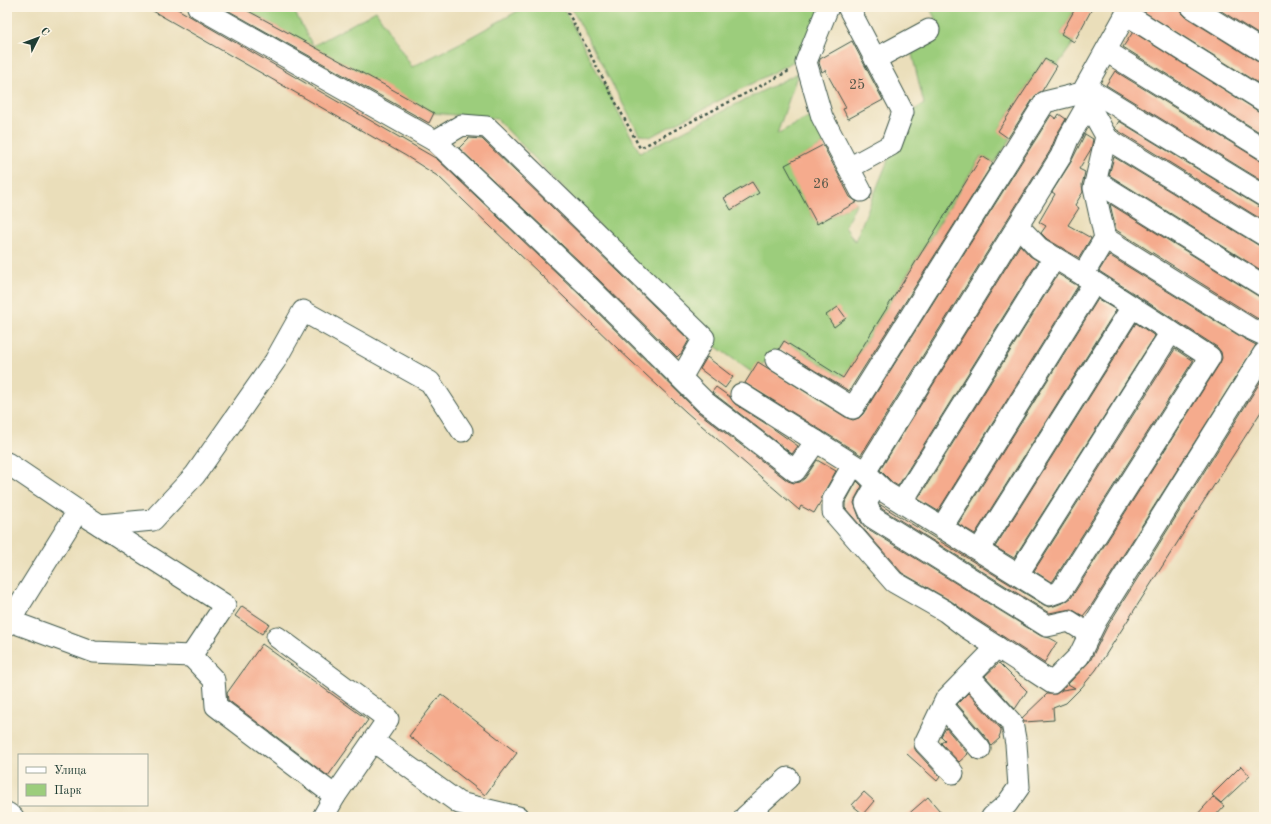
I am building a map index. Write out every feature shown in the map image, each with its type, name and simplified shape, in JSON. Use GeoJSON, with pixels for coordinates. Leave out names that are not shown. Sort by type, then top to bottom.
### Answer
{"type":"FeatureCollection","features":[{"type":"Feature","properties":{"kind":"street"},"geometry":{"type":"LineString","coordinates":[[198,7],[435,141],[582,280],[705,402],[795,470],[816,441]]}},
{"type":"Feature","properties":{"kind":"street"},"geometry":{"type":"LineString","coordinates":[[828,7],[806,62],[822,117],[861,191]]}},
{"type":"Feature","properties":{"kind":"street"},"geometry":{"type":"LineString","coordinates":[[848,7],[903,112],[891,145],[849,168]]}},
{"type":"Feature","properties":{"kind":"street"},"geometry":{"type":"LineString","coordinates":[[1192,7],[1264,52]]}},
{"type":"Feature","properties":{"kind":"street"},"geometry":{"type":"LineString","coordinates":[[1264,101],[1128,11],[1106,51],[1085,95],[1061,156],[865,473],[833,500],[833,512],[894,582],[944,611],[1052,683],[1079,656],[1096,621],[1264,353]]}},
{"type":"Feature","properties":{"kind":"street"},"geometry":{"type":"LineString","coordinates":[[875,59],[929,30]]}},
{"type":"Feature","properties":{"kind":"street"},"geometry":{"type":"LineString","coordinates":[[1106,51],[1264,149]]}},
{"type":"Feature","properties":{"kind":"street"},"geometry":{"type":"LineString","coordinates":[[942,527],[1088,279],[1105,238],[1094,188],[1106,136],[1085,95]]}},
{"type":"Feature","properties":{"kind":"street"},"geometry":{"type":"LineString","coordinates":[[776,360],[853,408],[1045,102],[1085,95],[1264,196]]}},
{"type":"Feature","properties":{"kind":"street"},"geometry":{"type":"LineString","coordinates":[[435,141],[462,125],[487,127],[704,338],[681,378]]}},
{"type":"Feature","properties":{"kind":"street"},"geometry":{"type":"LineString","coordinates":[[1106,138],[1264,235]]}},
{"type":"Feature","properties":{"kind":"street"},"geometry":{"type":"LineString","coordinates":[[1096,181],[1264,286]]}},
{"type":"Feature","properties":{"kind":"street"},"geometry":{"type":"LineString","coordinates":[[741,394],[865,473],[885,492],[1050,595],[1061,591],[1210,357],[1039,248],[1018,226]]}},
{"type":"Feature","properties":{"kind":"street"},"geometry":{"type":"LineString","coordinates":[[1105,238],[1250,328],[1264,335]]}},
{"type":"Feature","properties":{"kind":"street"},"geometry":{"type":"LineString","coordinates":[[902,502],[1054,258]]}},
{"type":"Feature","properties":{"kind":"street"},"geometry":{"type":"LineString","coordinates":[[980,550],[1132,307]]}},
{"type":"Feature","properties":{"kind":"street"},"geometry":{"type":"LineString","coordinates":[[100,525],[153,520],[194,475],[275,361],[303,311],[430,382],[462,431]]}},
{"type":"Feature","properties":{"kind":"street"},"geometry":{"type":"LineString","coordinates":[[1018,574],[1171,332]]}},
{"type":"Feature","properties":{"kind":"street"},"geometry":{"type":"LineString","coordinates":[[7,463],[78,511],[225,605],[191,656]]}},
{"type":"Feature","properties":{"kind":"street"},"geometry":{"type":"LineString","coordinates":[[865,473],[866,503],[872,517],[1048,626],[1069,621],[1089,634]]}},
{"type":"Feature","properties":{"kind":"street"},"geometry":{"type":"LineString","coordinates":[[78,511],[8,623],[94,652],[191,656],[214,680],[216,706],[335,796]]}},
{"type":"Feature","properties":{"kind":"street"},"geometry":{"type":"LineString","coordinates":[[277,637],[388,719],[322,817]]}},
{"type":"Feature","properties":{"kind":"street"},"geometry":{"type":"LineString","coordinates":[[953,773],[925,743],[946,699],[997,647]]}},
{"type":"Feature","properties":{"kind":"street"},"geometry":{"type":"LineString","coordinates":[[969,676],[1012,723],[1016,744],[1019,787],[1007,804],[992,817]]}},
{"type":"Feature","properties":{"kind":"street"},"geometry":{"type":"LineString","coordinates":[[943,706],[980,749]]}},
{"type":"Feature","properties":{"kind":"street"},"geometry":{"type":"LineString","coordinates":[[373,741],[462,810],[518,817]]}},
{"type":"Feature","properties":{"kind":"street"},"geometry":{"type":"LineString","coordinates":[[745,817],[788,778]]}},
{"type":"Feature","properties":{"kind":"street"},"geometry":{"type":"LineString","coordinates":[[7,813],[13,817]]}},
{"type":"Feature","properties":{"kind":"path"},"geometry":{"type":"LineString","coordinates":[[565,7],[640,148],[806,62]]}},
{"type":"Feature","properties":{"kind":"green space"},"geometry":{"type":"Polygon","coordinates":[[[241,7],[292,7],[313,46],[376,11],[412,67],[460,43],[525,7],[563,7],[640,153],[798,73],[777,134],[810,116],[817,121],[825,144],[786,165],[817,224],[857,202],[845,227],[855,241],[897,138],[911,112],[924,104],[910,46],[939,25],[929,7],[1076,7],[1061,34],[1074,42],[1057,66],[1045,59],[998,131],[1011,139],[994,163],[981,156],[843,378],[784,341],[777,351],[753,373],[715,346],[497,119],[434,113],[241,7]],[[752,182],[724,198],[731,210],[759,193],[752,182]]]}},
{"type":"Feature","properties":{"kind":"green space"},"geometry":{"type":"Polygon","coordinates":[[[571,7],[822,7],[804,56],[650,137],[639,134],[571,7]]]}},
{"type":"Feature","properties":{"kind":"building"},"geometry":{"type":"Polygon","coordinates":[[[146,7],[174,7],[437,159],[580,295],[698,412],[788,481],[794,483],[800,482],[805,478],[817,460],[836,471],[814,513],[801,506],[799,510],[686,412],[439,177],[406,156],[146,7]]]}},
{"type":"Feature","properties":{"kind":"building"},"geometry":{"type":"Polygon","coordinates":[[[222,7],[241,7],[388,87],[434,113],[429,123],[222,7]]]}},
{"type":"Feature","properties":{"kind":"building"},"geometry":{"type":"Polygon","coordinates":[[[1076,7],[1093,7],[1074,42],[1061,34],[1076,7]]]}},
{"type":"Feature","properties":{"kind":"building"},"geometry":{"type":"Polygon","coordinates":[[[1142,7],[1180,7],[1182,13],[1186,17],[1258,62],[1264,64],[1264,87],[1141,10],[1142,7]]]}},
{"type":"Feature","properties":{"kind":"building"},"geometry":{"type":"Polygon","coordinates":[[[1215,7],[1258,7],[1264,11],[1264,38],[1215,7]]]}},
{"type":"Feature","properties":{"kind":"building"},"geometry":{"type":"Polygon","coordinates":[[[1133,32],[1258,111],[1264,113],[1264,135],[1123,47],[1133,32]]]}},
{"type":"Feature","properties":{"kind":"building"},"geometry":{"type":"Polygon","coordinates":[[[852,41],[883,100],[848,119],[843,109],[846,108],[825,70],[822,72],[819,63],[820,59],[852,41]]]}},
{"type":"Feature","properties":{"kind":"building"},"geometry":{"type":"Polygon","coordinates":[[[1045,59],[1057,66],[1042,91],[1035,96],[1008,138],[998,131],[1045,59]]]}},
{"type":"Feature","properties":{"kind":"building"},"geometry":{"type":"Polygon","coordinates":[[[1115,71],[1258,159],[1264,161],[1264,182],[1106,85],[1115,71]]]}},
{"type":"Feature","properties":{"kind":"building"},"geometry":{"type":"Polygon","coordinates":[[[1059,114],[1066,119],[1057,134],[1050,151],[861,455],[745,383],[758,362],[847,418],[853,420],[859,418],[863,414],[1051,115],[1056,119],[1059,114]]]}},
{"type":"Feature","properties":{"kind":"building"},"geometry":{"type":"Polygon","coordinates":[[[1119,121],[1258,206],[1264,208],[1264,221],[1117,130],[1115,128],[1119,121]]]}},
{"type":"Feature","properties":{"kind":"building"},"geometry":{"type":"Polygon","coordinates":[[[1085,134],[1093,139],[1091,149],[1079,169],[1085,172],[1082,185],[1083,192],[1075,205],[1079,208],[1068,225],[1091,238],[1079,258],[1047,239],[1041,233],[1046,226],[1039,222],[1055,194],[1052,192],[1071,162],[1085,134]]]}},
{"type":"Feature","properties":{"kind":"building"},"geometry":{"type":"Polygon","coordinates":[[[469,138],[482,139],[689,340],[681,354],[677,357],[596,277],[459,148],[469,138]]]}},
{"type":"Feature","properties":{"kind":"building"},"geometry":{"type":"Polygon","coordinates":[[[823,145],[850,197],[857,202],[817,224],[785,165],[823,145]]]}},
{"type":"Feature","properties":{"kind":"building"},"geometry":{"type":"Polygon","coordinates":[[[982,156],[993,163],[849,391],[779,349],[784,341],[843,378],[982,156]]]}},
{"type":"Feature","properties":{"kind":"building"},"geometry":{"type":"Polygon","coordinates":[[[1114,157],[1258,245],[1264,247],[1264,272],[1109,175],[1114,157]]]}},
{"type":"Feature","properties":{"kind":"building"},"geometry":{"type":"Polygon","coordinates":[[[752,182],[759,193],[731,210],[724,198],[752,182]]]}},
{"type":"Feature","properties":{"kind":"building"},"geometry":{"type":"Polygon","coordinates":[[[1110,204],[1258,296],[1264,298],[1264,322],[1116,230],[1110,204]]]}},
{"type":"Feature","properties":{"kind":"building"},"geometry":{"type":"Polygon","coordinates":[[[1020,245],[1030,256],[1038,261],[898,486],[880,470],[1020,245]]]}},
{"type":"Feature","properties":{"kind":"building"},"geometry":{"type":"Polygon","coordinates":[[[1109,255],[1256,345],[1091,606],[1083,616],[1071,609],[1049,613],[882,509],[879,504],[1044,605],[1049,607],[1054,606],[1071,598],[1222,358],[1221,352],[1217,347],[1099,271],[1109,255]]]}},
{"type":"Feature","properties":{"kind":"building"},"geometry":{"type":"Polygon","coordinates":[[[1058,274],[1078,286],[938,511],[918,499],[1058,274]]]}},
{"type":"Feature","properties":{"kind":"building"},"geometry":{"type":"Polygon","coordinates":[[[1098,299],[1116,310],[975,534],[958,524],[1098,299]]]}},
{"type":"Feature","properties":{"kind":"building"},"geometry":{"type":"Polygon","coordinates":[[[838,307],[846,318],[834,327],[826,315],[838,307]]]}},
{"type":"Feature","properties":{"kind":"building"},"geometry":{"type":"Polygon","coordinates":[[[1136,323],[1155,336],[1014,558],[995,547],[1136,323]]]}},
{"type":"Feature","properties":{"kind":"building"},"geometry":{"type":"Polygon","coordinates":[[[1175,349],[1193,361],[1051,582],[1034,571],[1175,349]]]}},
{"type":"Feature","properties":{"kind":"building"},"geometry":{"type":"Polygon","coordinates":[[[707,357],[733,377],[725,388],[700,369],[707,357]]]}},
{"type":"Feature","properties":{"kind":"building"},"geometry":{"type":"Polygon","coordinates":[[[1264,376],[1264,407],[1096,670],[1066,703],[1053,708],[1054,720],[1024,722],[1022,718],[1047,694],[1056,694],[1062,690],[1075,688],[1068,684],[1090,661],[1107,627],[1264,376]]]}},
{"type":"Feature","properties":{"kind":"building"},"geometry":{"type":"Polygon","coordinates":[[[716,387],[730,397],[735,404],[798,446],[792,454],[713,393],[712,392],[716,387]]]}},
{"type":"Feature","properties":{"kind":"building"},"geometry":{"type":"Polygon","coordinates":[[[857,481],[862,486],[854,503],[861,522],[865,527],[1041,636],[1050,638],[1057,642],[1044,663],[951,601],[902,573],[845,508],[845,503],[857,481]]]}},
{"type":"Feature","properties":{"kind":"building"},"geometry":{"type":"Polygon","coordinates":[[[242,606],[269,624],[262,634],[235,616],[242,606]]]}},
{"type":"Feature","properties":{"kind":"building"},"geometry":{"type":"Polygon","coordinates":[[[262,644],[368,720],[328,776],[228,700],[227,693],[262,644]]]}},
{"type":"Feature","properties":{"kind":"building"},"geometry":{"type":"Polygon","coordinates":[[[999,663],[1027,691],[1015,709],[985,676],[999,663]]]}},
{"type":"Feature","properties":{"kind":"building"},"geometry":{"type":"Polygon","coordinates":[[[968,693],[1001,729],[1000,738],[991,746],[989,741],[957,704],[968,693]]]}},
{"type":"Feature","properties":{"kind":"building"},"geometry":{"type":"Polygon","coordinates":[[[441,694],[517,753],[485,795],[409,736],[441,694]]]}},
{"type":"Feature","properties":{"kind":"building"},"geometry":{"type":"Polygon","coordinates":[[[946,728],[968,754],[959,762],[941,743],[945,740],[941,736],[946,728]]]}},
{"type":"Feature","properties":{"kind":"building"},"geometry":{"type":"Polygon","coordinates":[[[914,747],[940,777],[937,781],[907,754],[914,747]]]}},
{"type":"Feature","properties":{"kind":"building"},"geometry":{"type":"Polygon","coordinates":[[[1241,766],[1250,776],[1221,803],[1212,795],[1241,766]]]}},
{"type":"Feature","properties":{"kind":"building"},"geometry":{"type":"Polygon","coordinates":[[[864,792],[874,801],[863,814],[852,805],[864,792]]]}},
{"type":"Feature","properties":{"kind":"building"},"geometry":{"type":"Polygon","coordinates":[[[928,797],[945,817],[905,817],[928,797]]]}},
{"type":"Feature","properties":{"kind":"building"},"geometry":{"type":"Polygon","coordinates":[[[1213,797],[1224,806],[1214,817],[1195,817],[1213,797]]]}}]}
